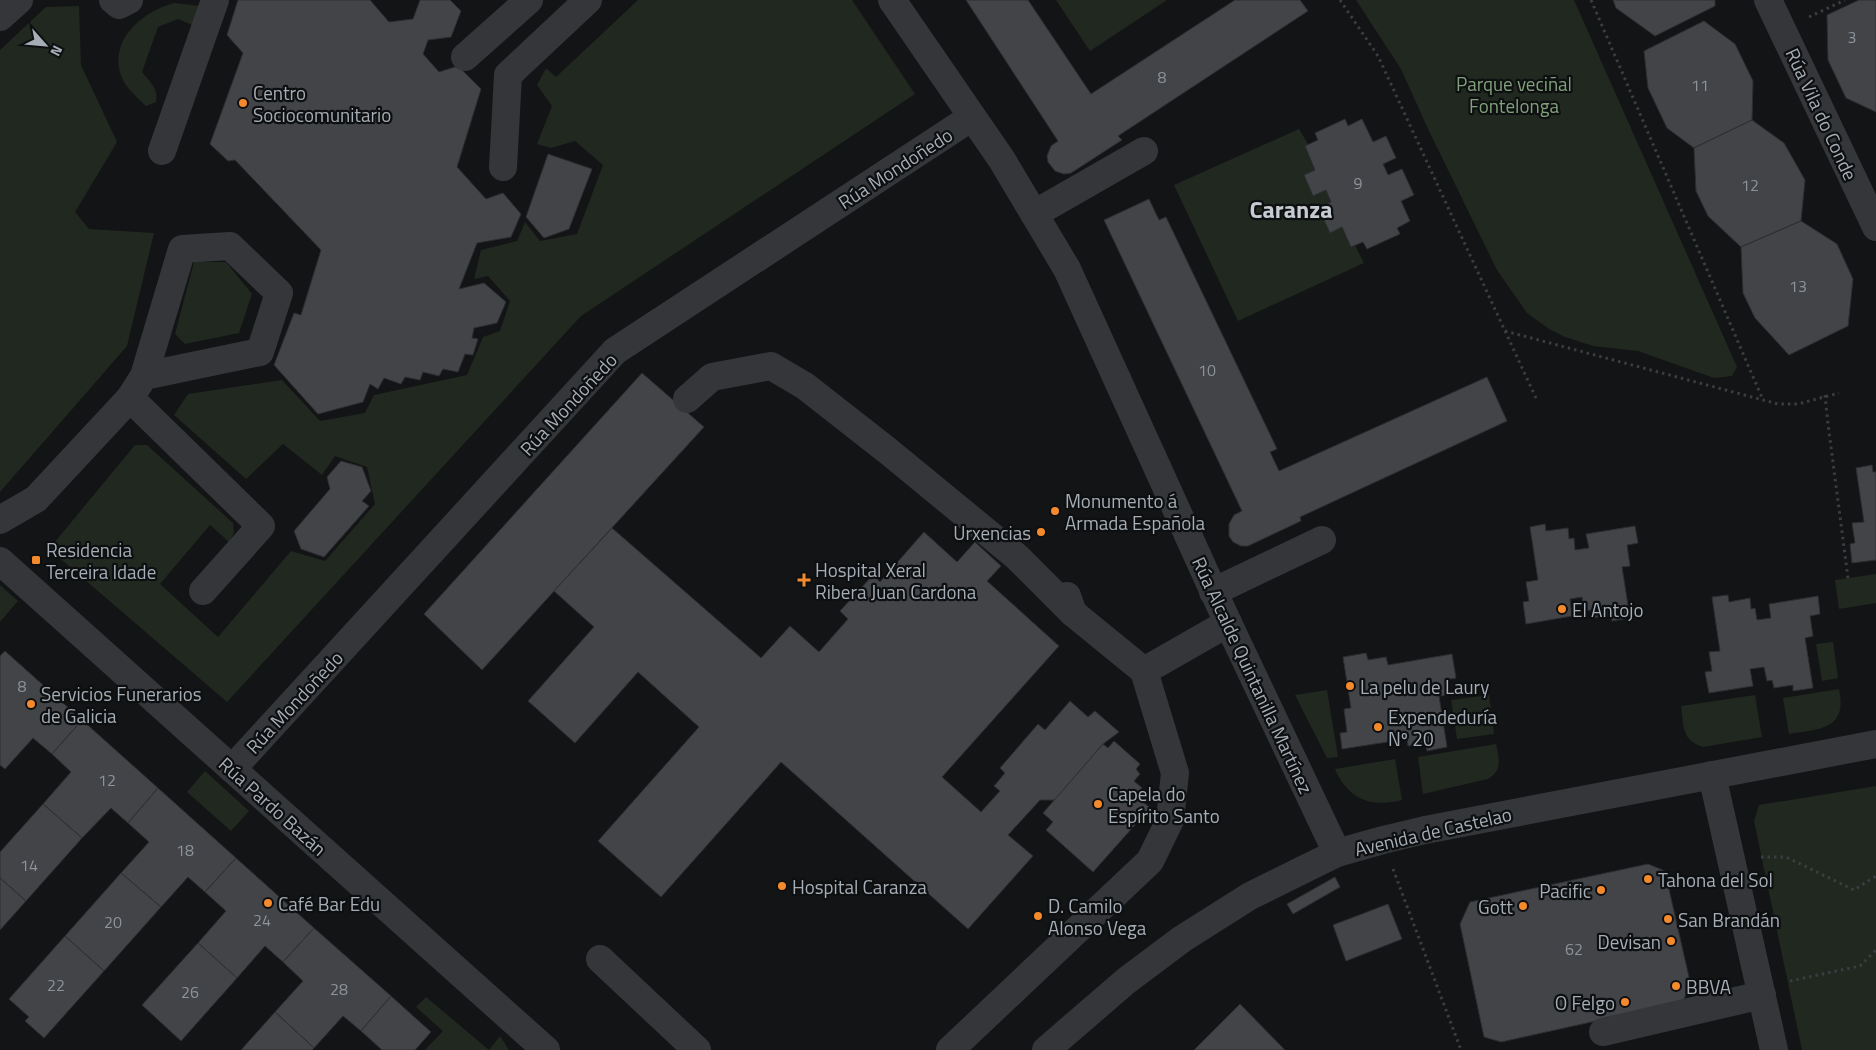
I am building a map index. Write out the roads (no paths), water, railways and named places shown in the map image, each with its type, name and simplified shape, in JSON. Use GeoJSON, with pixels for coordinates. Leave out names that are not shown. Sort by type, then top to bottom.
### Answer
{"type":"FeatureCollection","features":[{"type":"Feature","properties":{"kind":"street"},"geometry":{"type":"LineString","coordinates":[[0,17],[19,0]]}},
{"type":"Feature","properties":{"kind":"street"},"geometry":{"type":"LineString","coordinates":[[114,0],[119,5],[128,0]]}},
{"type":"Feature","properties":{"kind":"street"},"geometry":{"type":"LineString","coordinates":[[162,151],[215,0]]}},
{"type":"Feature","properties":{"kind":"street"},"geometry":{"type":"LineString","coordinates":[[466,57],[529,0]]}},
{"type":"Feature","properties":{"kind":"street"},"geometry":{"type":"LineString","coordinates":[[503,167],[508,75],[588,0]]}},
{"type":"Feature","properties":{"kind":"street","name":"Rúa Alcalde Quintanilla Martínez"},"geometry":{"type":"LineString","coordinates":[[892,0],[1002,160],[1067,269],[1228,623],[1338,853]]}},
{"type":"Feature","properties":{"kind":"street","name":"Rúa Vila do Conde"},"geometry":{"type":"LineString","coordinates":[[1768,0],[1876,227]]}},
{"type":"Feature","properties":{"kind":"street","name":"Rúa Mondoñedo"},"geometry":{"type":"LineString","coordinates":[[232,769],[616,351],[972,117]]}},
{"type":"Feature","properties":{"kind":"street"},"geometry":{"type":"LineString","coordinates":[[1034,214],[1144,151]]}},
{"type":"Feature","properties":{"kind":"street"},"geometry":{"type":"LineString","coordinates":[[0,520],[36,499],[137,387],[182,249],[230,246],[279,294],[260,352],[137,387]]}},
{"type":"Feature","properties":{"kind":"street"},"geometry":{"type":"LineString","coordinates":[[687,399],[712,377],[771,366],[805,386],[888,451],[1017,557],[1073,613],[1144,671],[1175,773],[1170,820],[1150,861],[950,1050]]}},
{"type":"Feature","properties":{"kind":"street"},"geometry":{"type":"LineString","coordinates":[[137,387],[261,526],[203,591]]}},
{"type":"Feature","properties":{"kind":"street"},"geometry":{"type":"LineString","coordinates":[[1214,592],[1322,540]]}},
{"type":"Feature","properties":{"kind":"street","name":"Rúa Pardo Bazán"},"geometry":{"type":"LineString","coordinates":[[0,561],[546,1050]]}},
{"type":"Feature","properties":{"kind":"street"},"geometry":{"type":"LineString","coordinates":[[1063,586],[1073,613]]}},
{"type":"Feature","properties":{"kind":"street"},"geometry":{"type":"LineString","coordinates":[[1144,671],[1228,623]]}},
{"type":"Feature","properties":{"kind":"street","name":"Avenida de Castelao"},"geometry":{"type":"LineString","coordinates":[[1046,1050],[1126,981],[1182,939],[1250,896],[1338,853],[1383,840],[1502,814],[1876,744]]}},
{"type":"Feature","properties":{"kind":"street"},"geometry":{"type":"LineString","coordinates":[[1712,775],[1774,1050]]}},
{"type":"Feature","properties":{"kind":"street"},"geometry":{"type":"LineString","coordinates":[[600,958],[697,1050]]}},
{"type":"Feature","properties":{"kind":"street"},"geometry":{"type":"LineString","coordinates":[[1603,1032],[1761,992]]}},
{"type":"Feature","properties":{"kind":"place","name":"Centro Sociocomunitario"},"geometry":{"type":"Point","coordinates":[243,103]}},
{"type":"Feature","properties":{"kind":"place","name":"Monumento á Armada Española"},"geometry":{"type":"Point","coordinates":[1055,511]}},
{"type":"Feature","properties":{"kind":"place","name":"Urxencias"},"geometry":{"type":"Point","coordinates":[1041,532]}},
{"type":"Feature","properties":{"kind":"place","name":"Residencia Terceira Idade"},"geometry":{"type":"Point","coordinates":[36,560]}},
{"type":"Feature","properties":{"kind":"place","name":"Hospital Xeral Ribera Juan Cardona"},"geometry":{"type":"Point","coordinates":[804,580]}},
{"type":"Feature","properties":{"kind":"place","name":"El Antojo"},"geometry":{"type":"Point","coordinates":[1562,609]}},
{"type":"Feature","properties":{"kind":"place","name":"La pelu de Laury"},"geometry":{"type":"Point","coordinates":[1350,686]}},
{"type":"Feature","properties":{"kind":"place","name":"Servicios Funerarios de Galicia"},"geometry":{"type":"Point","coordinates":[31,704]}},
{"type":"Feature","properties":{"kind":"place","name":"Expendeduría Nº 20"},"geometry":{"type":"Point","coordinates":[1378,727]}},
{"type":"Feature","properties":{"kind":"place","name":"Capela do Espírito Santo"},"geometry":{"type":"Point","coordinates":[1098,804]}},
{"type":"Feature","properties":{"kind":"place","name":"Tahona del Sol"},"geometry":{"type":"Point","coordinates":[1648,879]}},
{"type":"Feature","properties":{"kind":"place","name":"Hospital Caranza"},"geometry":{"type":"Point","coordinates":[782,886]}},
{"type":"Feature","properties":{"kind":"place","name":"Pacific"},"geometry":{"type":"Point","coordinates":[1601,890]}},
{"type":"Feature","properties":{"kind":"place","name":"Café Bar Edu"},"geometry":{"type":"Point","coordinates":[268,903]}},
{"type":"Feature","properties":{"kind":"place","name":"Gott"},"geometry":{"type":"Point","coordinates":[1523,906]}},
{"type":"Feature","properties":{"kind":"place","name":"D. Camilo Alonso Vega"},"geometry":{"type":"Point","coordinates":[1038,916]}},
{"type":"Feature","properties":{"kind":"place","name":"San Brandán"},"geometry":{"type":"Point","coordinates":[1668,919]}},
{"type":"Feature","properties":{"kind":"place","name":"Devisan"},"geometry":{"type":"Point","coordinates":[1671,941]}},
{"type":"Feature","properties":{"kind":"place","name":"BBVA"},"geometry":{"type":"Point","coordinates":[1676,986]}},
{"type":"Feature","properties":{"kind":"place","name":"O Felgo"},"geometry":{"type":"Point","coordinates":[1625,1002]}},
{"type":"Feature","properties":{"kind":"district","name":"Caranza"},"geometry":{"type":"Point","coordinates":[1291,209]}},
{"type":"Feature","properties":{"kind":"park label","name":"Parque veciñal Fontelonga"},"geometry":{"type":"Point","coordinates":[1514,94]}}]}
